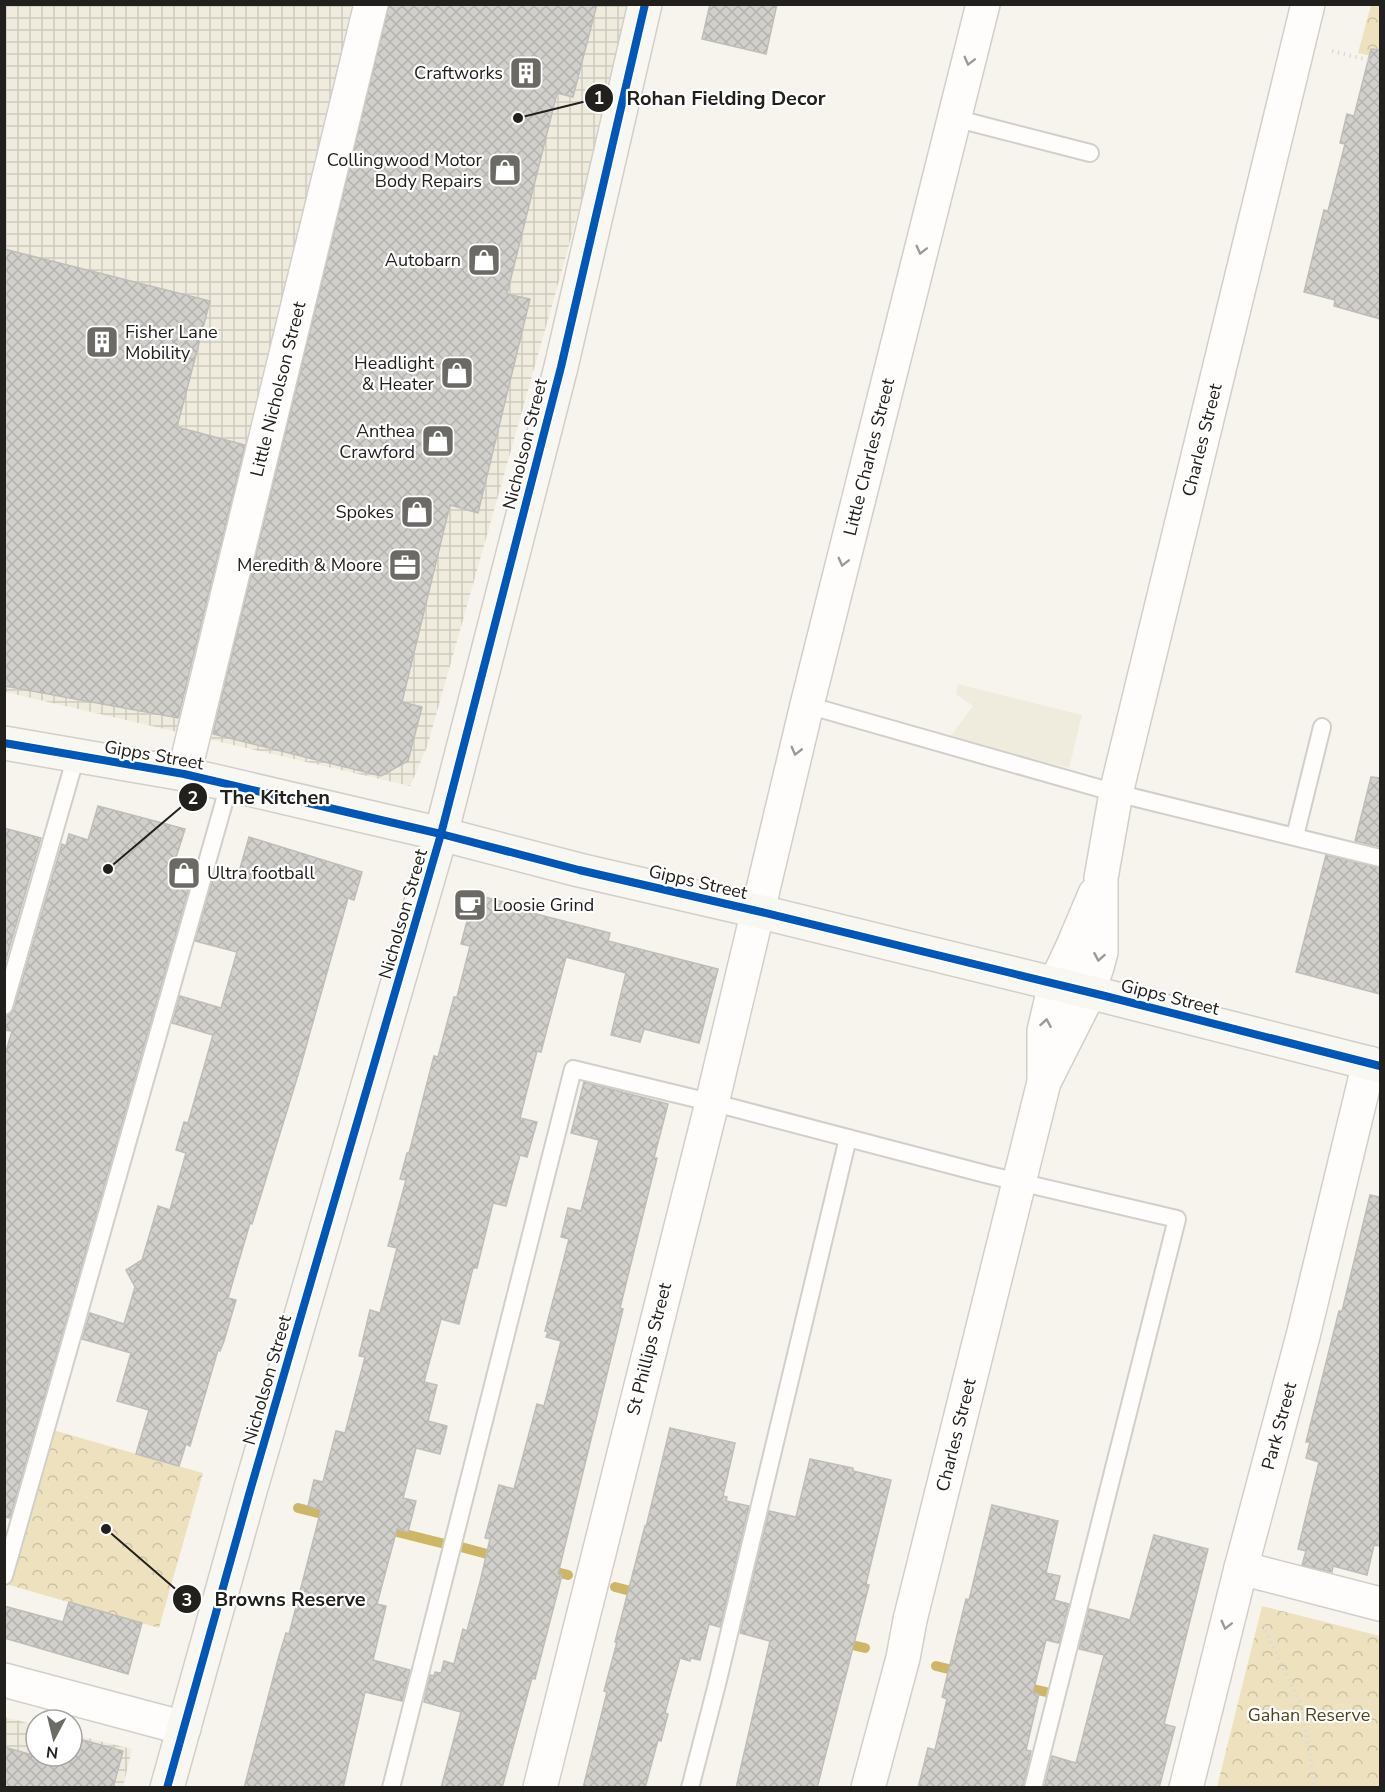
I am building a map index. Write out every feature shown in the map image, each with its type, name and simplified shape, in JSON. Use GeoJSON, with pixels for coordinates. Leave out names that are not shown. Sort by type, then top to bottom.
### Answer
{"type":"FeatureCollection","features":[{"type":"Feature","properties":{"kind":"street","name":"Little Nicholson Street"},"geometry":{"type":"LineString","coordinates":[[184,774],[371,4]]}},
{"type":"Feature","properties":{"kind":"street","name":"Nicholson Street"},"geometry":{"type":"LineString","coordinates":[[167,1788],[441,834],[561,367],[645,4]]}},
{"type":"Feature","properties":{"kind":"street","name":"Little Charles Street"},"geometry":{"type":"LineString","coordinates":[[757,911],[983,4]]}},
{"type":"Feature","properties":{"kind":"street","name":"Charles Street"},"geometry":{"type":"LineString","coordinates":[[868,1788],[903,1658],[910,1620],[1044,1082],[1088,992],[1101,952],[1101,878],[1116,793],[1308,4]]}},
{"type":"Feature","properties":{"kind":"street","name":"Gipps Street"},"geometry":{"type":"LineString","coordinates":[[4,743],[184,774],[441,834],[579,870],[1088,992],[1375,1065]]}},
{"type":"Feature","properties":{"kind":"street","name":"Charles Street"},"geometry":{"type":"LineString","coordinates":[[1044,1082],[1044,1031],[1055,984],[1101,878]]}},
{"type":"Feature","properties":{"kind":"street","name":"St Phillips Street"},"geometry":{"type":"LineString","coordinates":[[540,1788],[712,1103],[757,911]]}},
{"type":"Feature","properties":{"kind":"street","name":"Park Street"},"geometry":{"type":"LineString","coordinates":[[1186,1788],[1241,1568],[1375,1065]]}},
{"type":"Feature","properties":{"kind":"street"},"geometry":{"type":"LineString","coordinates":[[1241,1568],[1380,1604]]}},
{"type":"Feature","properties":{"kind":"street"},"geometry":{"type":"LineString","coordinates":[[4,1680],[184,1728]]}},
{"type":"Feature","properties":{"kind":"lane"},"geometry":{"type":"LineString","coordinates":[[954,118],[1090,153]]}},
{"type":"Feature","properties":{"kind":"lane"},"geometry":{"type":"LineString","coordinates":[[807,705],[1116,793],[1380,858]]}},
{"type":"Feature","properties":{"kind":"lane"},"geometry":{"type":"LineString","coordinates":[[1296,836],[1322,727]]}},
{"type":"Feature","properties":{"kind":"lane"},"geometry":{"type":"LineString","coordinates":[[4,1006],[76,756]]}},
{"type":"Feature","properties":{"kind":"lane"},"geometry":{"type":"LineString","coordinates":[[4,1576],[229,785]]}},
{"type":"Feature","properties":{"kind":"lane"},"geometry":{"type":"LineString","coordinates":[[391,1788],[573,1069],[1177,1219],[1033,1788]]}},
{"type":"Feature","properties":{"kind":"lane"},"geometry":{"type":"LineString","coordinates":[[690,1788],[848,1138]]}},
{"type":"Feature","properties":{"kind":"path"},"geometry":{"type":"LineString","coordinates":[[1298,43],[1380,63]]}},
{"type":"Feature","properties":{"kind":"path"},"geometry":{"type":"LineString","coordinates":[[1259,1617],[1302,1707],[1315,1788]]}},
{"type":"Feature","properties":{"kind":"shaded area"},"geometry":{"type":"Polygon","coordinates":[[[5,5],[637,5],[427,747],[410,786],[5,692],[5,5]]]}},
{"type":"Feature","properties":{"kind":"shaded area"},"geometry":{"type":"Polygon","coordinates":[[[958,684],[1082,715],[1069,768],[950,737],[973,706],[956,694],[958,684]]]}},
{"type":"Feature","properties":{"kind":"shaded area"},"geometry":{"type":"Polygon","coordinates":[[[4,1717],[24,1722],[24,1768],[84,1768],[84,1737],[132,1749],[123,1787],[5,1787],[4,1717]]]}},
{"type":"Feature","properties":{"kind":"green space"},"geometry":{"type":"Polygon","coordinates":[[[1371,5],[1380,5],[1380,58],[1358,53],[1371,5]]]}},
{"type":"Feature","properties":{"kind":"green space"},"geometry":{"type":"Polygon","coordinates":[[[53,1430],[203,1473],[159,1628],[9,1585],[53,1430]]]}},
{"type":"Feature","properties":{"kind":"green space","name":"Gahan Reserve"},"geometry":{"type":"Polygon","coordinates":[[[1262,1606],[1380,1636],[1380,1787],[1217,1787],[1262,1606]]]}},
{"type":"Feature","properties":{"kind":"building"},"geometry":{"type":"Polygon","coordinates":[[[389,4],[597,4],[573,97],[557,93],[507,294],[530,299],[478,513],[450,505],[402,702],[422,707],[408,761],[381,776],[213,734],[389,4]]]}},
{"type":"Feature","properties":{"kind":"building"},"geometry":{"type":"Polygon","coordinates":[[[710,4],[777,4],[766,54],[702,39],[710,4]]]}},
{"type":"Feature","properties":{"kind":"building"},"geometry":{"type":"Polygon","coordinates":[[[1371,49],[1380,50],[1380,319],[1334,306],[1335,300],[1304,292],[1324,210],[1328,211],[1345,144],[1340,143],[1347,114],[1354,116],[1371,49]]]}},
{"type":"Feature","properties":{"kind":"building"},"geometry":{"type":"Polygon","coordinates":[[[4,249],[210,301],[177,427],[245,445],[178,718],[4,686],[4,249]]]}},
{"type":"Feature","properties":{"kind":"building"},"geometry":{"type":"Polygon","coordinates":[[[1371,777],[1380,778],[1380,847],[1355,841],[1371,777]]]}},
{"type":"Feature","properties":{"kind":"building"},"geometry":{"type":"Polygon","coordinates":[[[98,806],[185,829],[174,864],[194,870],[10,1518],[4,1517],[4,1058],[12,1031],[4,1030],[4,1016],[11,1014],[14,1009],[62,844],[66,846],[69,834],[88,840],[98,806]]]}},
{"type":"Feature","properties":{"kind":"building"},"geometry":{"type":"Polygon","coordinates":[[[4,828],[41,838],[4,966],[4,828]]]}},
{"type":"Feature","properties":{"kind":"building"},"geometry":{"type":"Polygon","coordinates":[[[249,837],[362,872],[354,900],[348,898],[298,1075],[252,1224],[250,1223],[228,1298],[236,1300],[224,1341],[220,1351],[218,1350],[190,1446],[186,1444],[179,1466],[136,1454],[149,1410],[117,1401],[131,1353],[82,1339],[90,1313],[124,1324],[135,1287],[126,1270],[142,1260],[158,1206],[170,1210],[186,1153],[176,1150],[184,1122],[188,1123],[213,1035],[172,1023],[180,996],[221,1008],[237,952],[195,941],[214,876],[236,882],[249,837]]]}},
{"type":"Feature","properties":{"kind":"building"},"geometry":{"type":"Polygon","coordinates":[[[1326,855],[1380,868],[1380,994],[1296,972],[1326,855]]]}},
{"type":"Feature","properties":{"kind":"building"},"geometry":{"type":"Polygon","coordinates":[[[474,894],[518,906],[517,909],[610,933],[608,941],[718,969],[699,1043],[644,1029],[640,1042],[611,1035],[626,973],[566,957],[541,1052],[537,1051],[520,1118],[537,1122],[527,1157],[520,1155],[506,1206],[493,1203],[477,1268],[473,1268],[459,1324],[441,1319],[424,1382],[437,1385],[428,1421],[447,1426],[440,1454],[416,1448],[403,1498],[416,1501],[408,1532],[397,1529],[377,1604],[386,1606],[373,1660],[410,1670],[402,1701],[365,1692],[343,1788],[244,1788],[279,1656],[286,1633],[289,1634],[321,1510],[308,1506],[314,1480],[323,1482],[336,1431],[345,1433],[365,1357],[359,1356],[370,1310],[380,1313],[397,1248],[388,1246],[406,1180],[400,1179],[434,1056],[438,1057],[454,997],[457,997],[470,946],[461,944],[474,894]]]}},
{"type":"Feature","properties":{"kind":"building"},"geometry":{"type":"Polygon","coordinates":[[[584,1082],[668,1104],[620,1308],[623,1309],[558,1574],[562,1575],[535,1679],[532,1678],[502,1788],[441,1788],[461,1712],[424,1702],[430,1675],[434,1676],[435,1672],[441,1673],[444,1661],[454,1664],[463,1629],[467,1631],[490,1539],[485,1538],[499,1485],[514,1489],[537,1404],[544,1406],[561,1341],[546,1337],[548,1332],[545,1331],[569,1239],[561,1237],[568,1208],[581,1211],[599,1140],[571,1133],[584,1082]]]}},
{"type":"Feature","properties":{"kind":"building"},"geometry":{"type":"Polygon","coordinates":[[[1370,1195],[1380,1197],[1380,1546],[1374,1545],[1367,1575],[1333,1566],[1332,1572],[1302,1565],[1306,1551],[1298,1549],[1319,1462],[1306,1458],[1310,1442],[1306,1442],[1339,1311],[1342,1311],[1370,1195]]]}},
{"type":"Feature","properties":{"kind":"building"},"geometry":{"type":"Polygon","coordinates":[[[670,1428],[735,1443],[723,1496],[727,1497],[726,1501],[749,1506],[720,1627],[709,1624],[700,1660],[691,1658],[690,1661],[680,1658],[665,1713],[668,1714],[661,1741],[658,1740],[645,1788],[583,1788],[607,1692],[604,1691],[617,1642],[615,1642],[670,1428]]]}},
{"type":"Feature","properties":{"kind":"building"},"geometry":{"type":"Polygon","coordinates":[[[810,1459],[853,1468],[853,1471],[891,1480],[866,1584],[869,1585],[817,1788],[736,1788],[770,1641],[740,1633],[769,1511],[796,1517],[810,1459]]]}},
{"type":"Feature","properties":{"kind":"building"},"geometry":{"type":"Polygon","coordinates":[[[992,1505],[1058,1521],[1046,1573],[1060,1576],[1054,1600],[1069,1604],[1059,1643],[1046,1640],[1033,1692],[1039,1694],[1026,1750],[1031,1751],[1023,1788],[918,1788],[928,1748],[935,1750],[947,1699],[942,1697],[992,1505]]]}},
{"type":"Feature","properties":{"kind":"building"},"geometry":{"type":"Polygon","coordinates":[[[1154,1535],[1208,1549],[1164,1724],[1175,1727],[1159,1788],[1044,1788],[1052,1756],[1076,1763],[1104,1655],[1079,1649],[1089,1609],[1130,1620],[1154,1535]]]}},
{"type":"Feature","properties":{"kind":"building"},"geometry":{"type":"Polygon","coordinates":[[[69,1602],[142,1623],[128,1674],[4,1638],[4,1606],[63,1622],[69,1602]]]}},
{"type":"Feature","properties":{"kind":"building"},"geometry":{"type":"Polygon","coordinates":[[[84,1740],[123,1751],[113,1788],[4,1788],[4,1747],[24,1753],[24,1768],[84,1768],[84,1740]]]}},
{"type":"Feature","properties":{"kind":"waterway"},"geometry":{"type":"LineString","coordinates":[[298,1508],[334,1517]]}},
{"type":"Feature","properties":{"kind":"waterway"},"geometry":{"type":"LineString","coordinates":[[385,1529],[445,1544]]}},
{"type":"Feature","properties":{"kind":"waterway"},"geometry":{"type":"LineString","coordinates":[[461,1547],[498,1557]]}},
{"type":"Feature","properties":{"kind":"waterway"},"geometry":{"type":"LineString","coordinates":[[545,1569],[568,1575]]}},
{"type":"Feature","properties":{"kind":"waterway"},"geometry":{"type":"LineString","coordinates":[[615,1587],[642,1594]]}},
{"type":"Feature","properties":{"kind":"waterway"},"geometry":{"type":"LineString","coordinates":[[839,1642],[865,1648]]}},
{"type":"Feature","properties":{"kind":"waterway"},"geometry":{"type":"LineString","coordinates":[[936,1666],[961,1672]]}},
{"type":"Feature","properties":{"kind":"waterway"},"geometry":{"type":"LineString","coordinates":[[1020,1686],[1046,1692]]}},
{"type":"Feature","properties":{"kind":"cycle path"},"geometry":{"type":"LineString","coordinates":[[167,1788],[250,1491],[441,834],[561,367],[645,4]]}},
{"type":"Feature","properties":{"kind":"cycle path"},"geometry":{"type":"LineString","coordinates":[[4,743],[184,774],[441,834],[579,870],[1105,996],[1380,1066]]}},
{"type":"Feature","properties":{"kind":"place","name":"Craftworks"},"geometry":{"type":"Point","coordinates":[526,73]}},
{"type":"Feature","properties":{"kind":"place","name":"Rohan Fielding Decor"},"geometry":{"type":"Point","coordinates":[518,118]}},
{"type":"Feature","properties":{"kind":"place","name":"Collingwood Motor Body Repairs"},"geometry":{"type":"Point","coordinates":[505,170]}},
{"type":"Feature","properties":{"kind":"place","name":"Autobarn"},"geometry":{"type":"Point","coordinates":[484,260]}},
{"type":"Feature","properties":{"kind":"place","name":"Fisher Lane Mobility"},"geometry":{"type":"Point","coordinates":[102,342]}},
{"type":"Feature","properties":{"kind":"place","name":"Headlight & Heater"},"geometry":{"type":"Point","coordinates":[457,373]}},
{"type":"Feature","properties":{"kind":"place","name":"Anthea Crawford"},"geometry":{"type":"Point","coordinates":[438,441]}},
{"type":"Feature","properties":{"kind":"place","name":"Spokes"},"geometry":{"type":"Point","coordinates":[417,512]}},
{"type":"Feature","properties":{"kind":"place","name":"Meredith & Moore"},"geometry":{"type":"Point","coordinates":[405,565]}},
{"type":"Feature","properties":{"kind":"place","name":"The Kitchen"},"geometry":{"type":"Point","coordinates":[108,869]}},
{"type":"Feature","properties":{"kind":"place","name":"Ultra football"},"geometry":{"type":"Point","coordinates":[184,873]}},
{"type":"Feature","properties":{"kind":"place","name":"Loosie Grind"},"geometry":{"type":"Point","coordinates":[470,905]}},
{"type":"Feature","properties":{"kind":"place","name":"Browns Reserve"},"geometry":{"type":"Point","coordinates":[106,1529]}}]}
